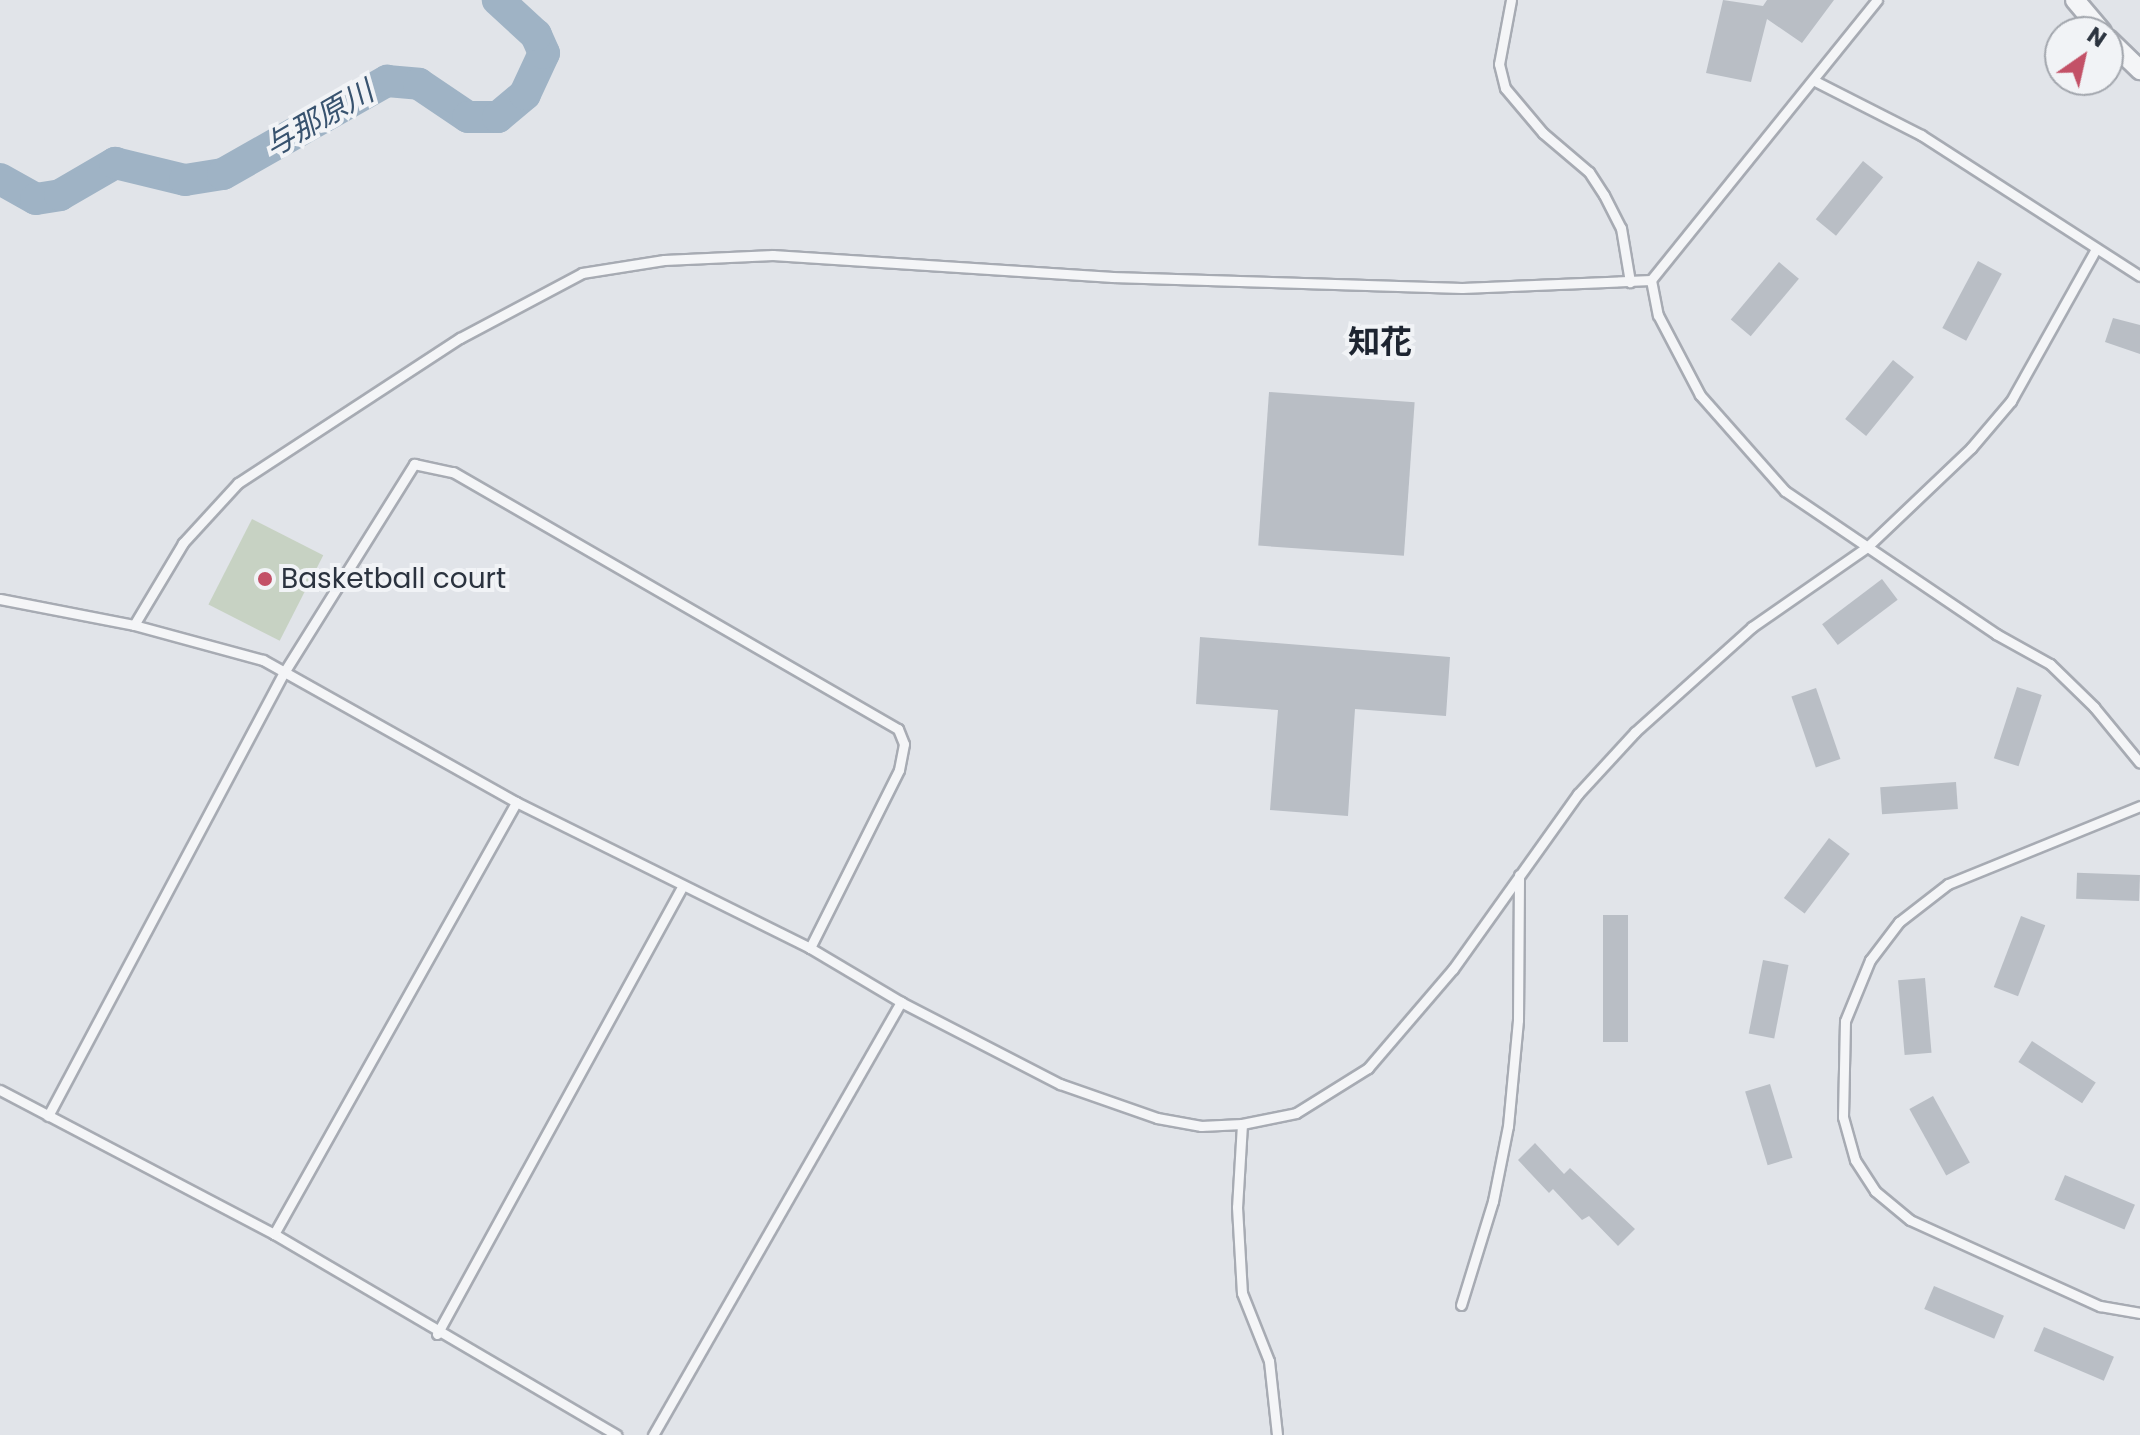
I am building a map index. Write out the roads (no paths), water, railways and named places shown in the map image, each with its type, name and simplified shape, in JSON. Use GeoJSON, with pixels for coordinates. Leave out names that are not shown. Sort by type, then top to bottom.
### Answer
{"type":"FeatureCollection","features":[{"type":"Feature","properties":{"kind":"street"},"geometry":{"type":"LineString","coordinates":[[2075,0],[2088,16]]}},
{"type":"Feature","properties":{"kind":"street"},"geometry":{"type":"LineString","coordinates":[[2124,54],[2140,70]]}},
{"type":"Feature","properties":{"kind":"lane"},"geometry":{"type":"LineString","coordinates":[[1511,0],[1499,64],[1505,88],[1543,133],[1589,172],[1604,195],[1621,228],[1630,282]]}},
{"type":"Feature","properties":{"kind":"lane"},"geometry":{"type":"LineString","coordinates":[[134,625],[183,543],[238,483],[460,338],[582,273],[664,260],[773,255],[1128,277],[1462,288],[1651,280],[1815,81],[1877,0]]}},
{"type":"Feature","properties":{"kind":"lane"},"geometry":{"type":"LineString","coordinates":[[1815,81],[1921,135],[2095,251],[2140,276]]}},
{"type":"Feature","properties":{"kind":"lane"},"geometry":{"type":"LineString","coordinates":[[0,599],[134,625],[263,660],[283,674],[516,802],[810,948],[901,1002],[1060,1084],[1157,1118],[1201,1126],[1242,1124],[1296,1113],[1368,1068],[1453,969],[1578,794],[1677,692],[1752,627],[1867,547],[1950,470],[2011,401],[2095,251]]}},
{"type":"Feature","properties":{"kind":"lane"},"geometry":{"type":"LineString","coordinates":[[1651,280],[1658,315],[1700,395],[1785,491],[2050,664],[2094,707],[2140,763]]}},
{"type":"Feature","properties":{"kind":"lane"},"geometry":{"type":"LineString","coordinates":[[48,1116],[283,674],[414,464],[453,472],[898,729],[904,744],[899,770],[810,948]]}},
{"type":"Feature","properties":{"kind":"lane"},"geometry":{"type":"LineString","coordinates":[[274,1234],[516,802]]}},
{"type":"Feature","properties":{"kind":"lane"},"geometry":{"type":"LineString","coordinates":[[2140,806],[1948,884],[1899,922],[1870,960],[1845,1021],[1843,1117],[1855,1160],[1875,1191],[1910,1220],[2100,1306],[2140,1313]]}},
{"type":"Feature","properties":{"kind":"lane"},"geometry":{"type":"LineString","coordinates":[[1461,1305],[1493,1201],[1508,1126],[1518,1020],[1519,874]]}},
{"type":"Feature","properties":{"kind":"lane"},"geometry":{"type":"LineString","coordinates":[[437,1334],[682,887]]}},
{"type":"Feature","properties":{"kind":"lane"},"geometry":{"type":"LineString","coordinates":[[653,1435],[901,1002]]}},
{"type":"Feature","properties":{"kind":"lane"},"geometry":{"type":"LineString","coordinates":[[0,1090],[274,1234],[437,1334],[616,1435]]}},
{"type":"Feature","properties":{"kind":"lane"},"geometry":{"type":"LineString","coordinates":[[1242,1124],[1237,1207],[1242,1293],[1269,1361],[1277,1435]]}},
{"type":"Feature","properties":{"kind":"waterway","name":"与那原川"},"geometry":{"type":"LineString","coordinates":[[0,179],[36,199],[60,195],[115,163],[185,180],[223,174],[387,81],[419,84],[468,117],[498,117],[525,94],[544,53],[536,35],[498,0]]}},
{"type":"Feature","properties":{"kind":"place","name":"Basketball court"},"geometry":{"type":"Point","coordinates":[265,579]}},
{"type":"Feature","properties":{"kind":"district","name":"知花"},"geometry":{"type":"Point","coordinates":[1380,342]}}]}
